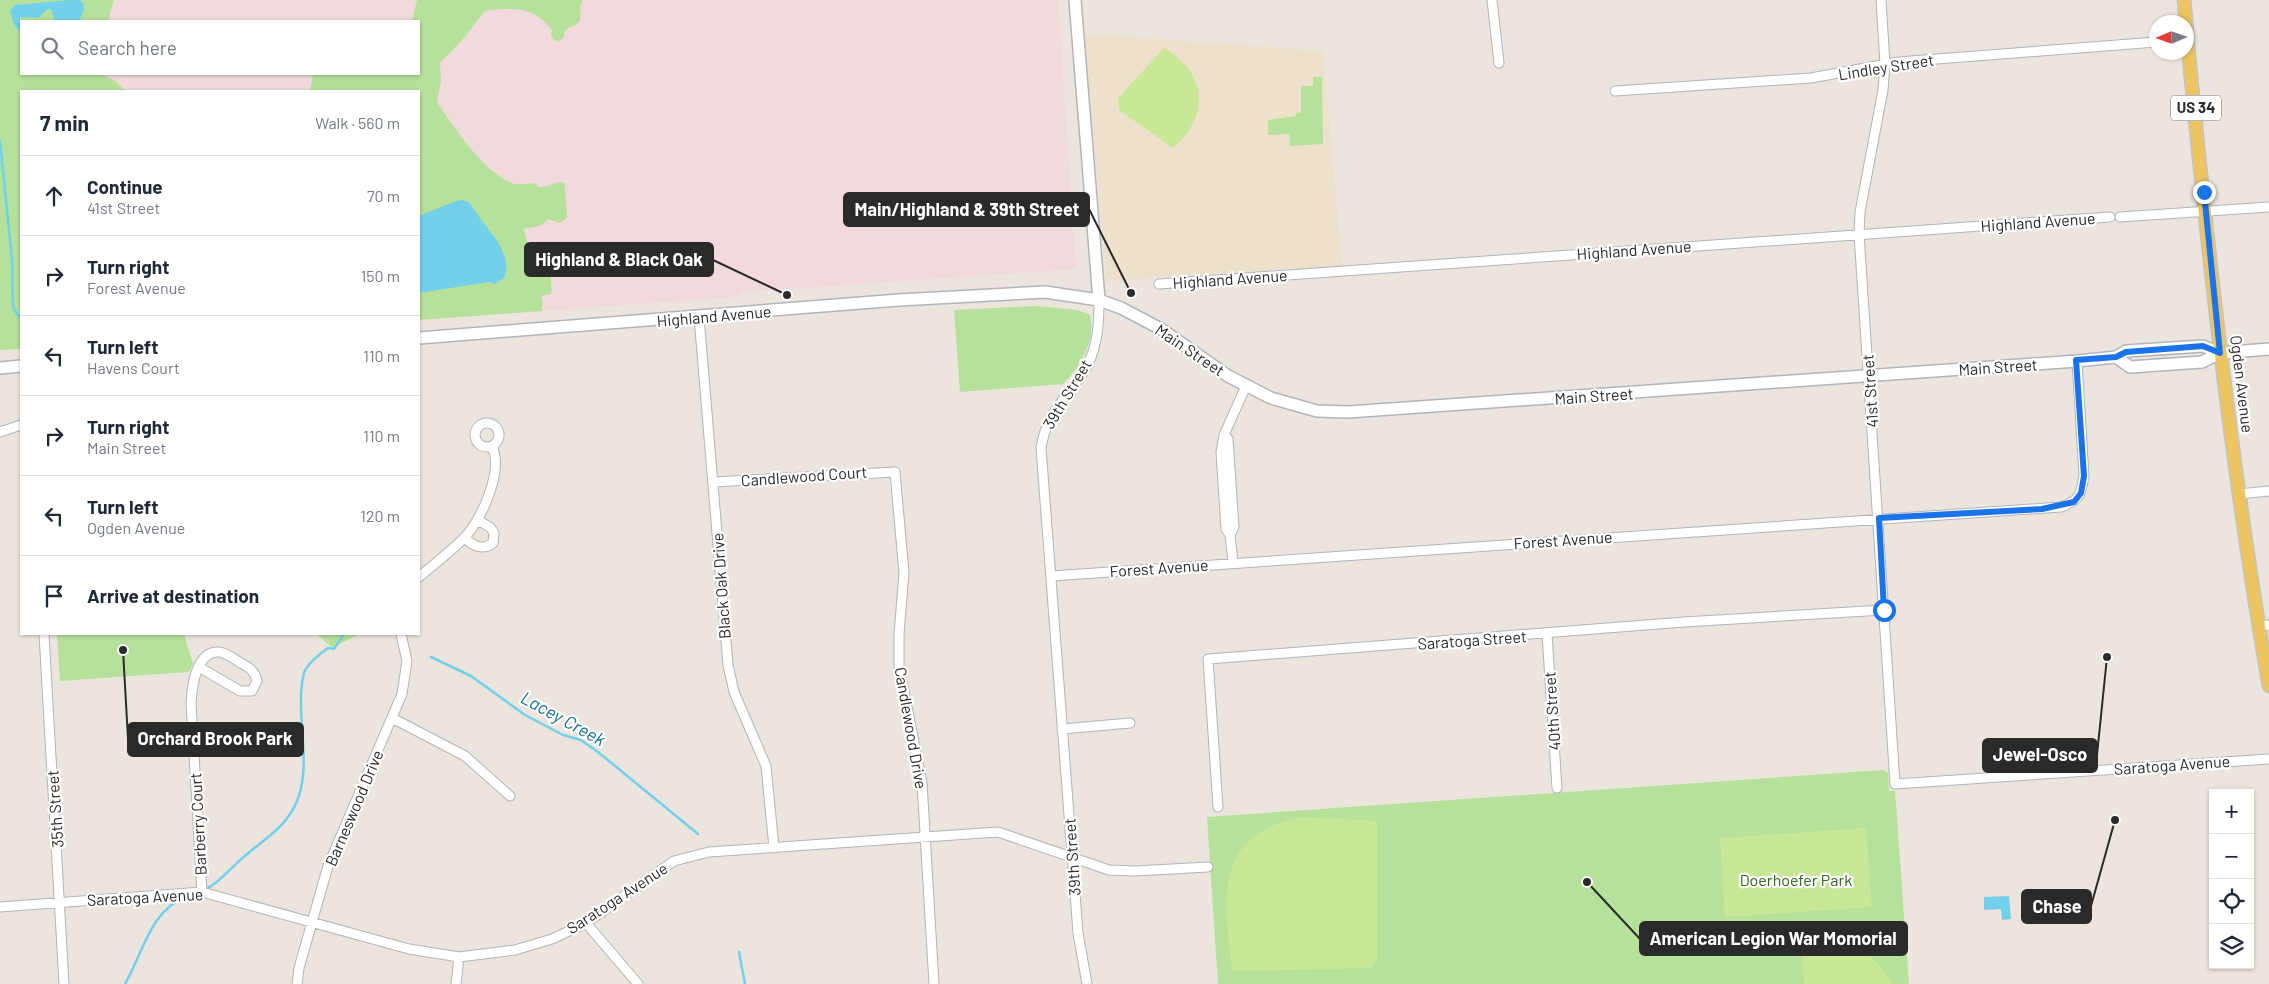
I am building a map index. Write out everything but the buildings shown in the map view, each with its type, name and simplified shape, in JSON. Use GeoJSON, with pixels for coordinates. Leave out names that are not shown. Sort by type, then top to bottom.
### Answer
{"type":"FeatureCollection","features":[{"type":"Feature","properties":{"kind":"main road","name":"39th Street"},"geometry":{"type":"LineString","coordinates":[[1075,0],[1099,300]]}},
{"type":"Feature","properties":{"kind":"main road","name":"Ogden Avenue"},"geometry":{"type":"LineString","coordinates":[[2184,0],[2185,15]]}},
{"type":"Feature","properties":{"kind":"main road","name":"Ogden Avenue"},"geometry":{"type":"LineString","coordinates":[[2189,60],[2220,353],[2239,494],[2264,626],[2269,686]]}},
{"type":"Feature","properties":{"kind":"main road","name":"Highland Avenue"},"geometry":{"type":"LineString","coordinates":[[420,338],[699,318],[1029,291],[1076,295],[1099,300]]}},
{"type":"Feature","properties":{"kind":"main road","name":"Main Street"},"geometry":{"type":"LineString","coordinates":[[1099,300],[1143,318],[1246,386],[1299,407],[1317,411],[1348,412],[1869,377],[2116,357],[2126,352],[2200,346],[2220,353],[2269,349]]}},
{"type":"Feature","properties":{"kind":"main road"},"geometry":{"type":"LineString","coordinates":[[0,368],[20,366]]}},
{"type":"Feature","properties":{"kind":"street"},"geometry":{"type":"LineString","coordinates":[[1492,0],[1499,63]]}},
{"type":"Feature","properties":{"kind":"street","name":"41st Street"},"geometry":{"type":"LineString","coordinates":[[1881,0],[1885,64],[1883,90],[1860,212],[1859,234],[1895,784]]}},
{"type":"Feature","properties":{"kind":"street","name":"Lindley Street"},"geometry":{"type":"LineString","coordinates":[[1615,91],[1811,78],[1885,64],[2026,51],[2149,42]]}},
{"type":"Feature","properties":{"kind":"street","name":"Highland Avenue"},"geometry":{"type":"LineString","coordinates":[[1159,284],[2269,207]]}},
{"type":"Feature","properties":{"kind":"street","name":"39th Street"},"geometry":{"type":"LineString","coordinates":[[1087,984],[1078,940],[1042,466],[1043,434],[1055,408],[1088,364],[1099,325],[1099,300]]}},
{"type":"Feature","properties":{"kind":"street","name":"Black Oak Drive"},"geometry":{"type":"LineString","coordinates":[[699,318],[728,665],[734,692],[766,766],[774,848]]}},
{"type":"Feature","properties":{"kind":"street","name":"Forest Avenue"},"geometry":{"type":"LineString","coordinates":[[1050,576],[1879,518],[2042,509],[2074,502],[2081,493],[2084,476],[2076,360]]}},
{"type":"Feature","properties":{"kind":"street"},"geometry":{"type":"LineString","coordinates":[[1233,562],[1230,535],[1226,529],[1221,452],[1224,434],[1246,386]]}},
{"type":"Feature","properties":{"kind":"street"},"geometry":{"type":"LineString","coordinates":[[0,432],[20,425]]}},
{"type":"Feature","properties":{"kind":"street"},"geometry":{"type":"LineString","coordinates":[[420,576],[464,538],[477,520],[492,483],[495,461],[492,447]]}},
{"type":"Feature","properties":{"kind":"street","name":"Candlewood Court"},"geometry":{"type":"LineString","coordinates":[[713,482],[895,472]]}},
{"type":"Feature","properties":{"kind":"street","name":"Candlewood Drive"},"geometry":{"type":"LineString","coordinates":[[895,472],[904,573],[899,634],[900,666],[904,697],[918,756],[934,984]]}},
{"type":"Feature","properties":{"kind":"street"},"geometry":{"type":"LineString","coordinates":[[2239,494],[2269,491]]}},
{"type":"Feature","properties":{"kind":"street"},"geometry":{"type":"LineString","coordinates":[[464,538],[483,548],[493,543],[494,533],[490,527],[477,520]]}},
{"type":"Feature","properties":{"kind":"street","name":"Saratoga Street"},"geometry":{"type":"LineString","coordinates":[[1218,807],[1208,658],[1547,634],[1684,622],[1884,610]]}},
{"type":"Feature","properties":{"kind":"street","name":"40th Street"},"geometry":{"type":"LineString","coordinates":[[1547,634],[1557,788]]}},
{"type":"Feature","properties":{"kind":"street","name":"35th Street"},"geometry":{"type":"LineString","coordinates":[[44,635],[61,902],[64,984]]}},
{"type":"Feature","properties":{"kind":"street","name":"Barneswood Drive"},"geometry":{"type":"LineString","coordinates":[[297,984],[298,968],[328,866],[402,694],[407,669],[407,652],[401,635]]}},
{"type":"Feature","properties":{"kind":"street"},"geometry":{"type":"LineString","coordinates":[[210,653],[224,653],[252,670],[257,681],[252,691],[240,691],[199,667],[210,653]]}},
{"type":"Feature","properties":{"kind":"street","name":"Barberry Court"},"geometry":{"type":"LineString","coordinates":[[199,667],[194,678],[191,703],[202,892]]}},
{"type":"Feature","properties":{"kind":"street"},"geometry":{"type":"LineString","coordinates":[[392,718],[465,756],[510,796]]}},
{"type":"Feature","properties":{"kind":"street"},"geometry":{"type":"LineString","coordinates":[[1062,730],[1130,723]]}},
{"type":"Feature","properties":{"kind":"street","name":"Saratoga Avenue"},"geometry":{"type":"LineString","coordinates":[[1895,784],[2269,759]]}},
{"type":"Feature","properties":{"kind":"street","name":"Saratoga Avenue"},"geometry":{"type":"LineString","coordinates":[[0,907],[202,892],[410,949],[459,957],[525,948],[552,939],[586,923],[674,861],[709,852],[998,832],[1119,871],[1208,867]]}},
{"type":"Feature","properties":{"kind":"street"},"geometry":{"type":"LineString","coordinates":[[586,923],[638,984]]}},
{"type":"Feature","properties":{"kind":"street"},"geometry":{"type":"LineString","coordinates":[[456,984],[459,957]]}},
{"type":"Feature","properties":{"kind":"shaded area"},"geometry":{"type":"Polygon","coordinates":[[[74,0],[1058,0],[1076,269],[744,292],[735,297],[420,320],[420,90],[81,90],[80,75],[420,75],[420,20],[76,20],[74,0]]]}},
{"type":"Feature","properties":{"kind":"shaded area"},"geometry":{"type":"Polygon","coordinates":[[[1084,34],[1323,51],[1342,266],[1107,281],[1084,34]]]}},
{"type":"Feature","properties":{"kind":"green space"},"geometry":{"type":"Polygon","coordinates":[[[0,0],[114,0],[108,20],[20,20],[20,75],[102,75],[116,81],[124,90],[20,90],[20,349],[0,350],[0,0]]]}},
{"type":"Feature","properties":{"kind":"green space"},"geometry":{"type":"Polygon","coordinates":[[[417,0],[583,0],[580,20],[576,25],[566,30],[564,37],[560,41],[554,40],[551,35],[552,30],[545,22],[530,12],[513,9],[485,11],[463,39],[440,63],[441,81],[437,102],[470,148],[490,169],[515,184],[535,183],[538,187],[541,187],[563,182],[565,186],[567,218],[559,223],[549,219],[540,226],[524,229],[530,247],[545,266],[551,282],[551,294],[541,296],[543,302],[541,311],[420,320],[420,90],[310,90],[313,75],[420,75],[420,20],[412,20],[417,0]]]}},
{"type":"Feature","properties":{"kind":"green space"},"geometry":{"type":"Polygon","coordinates":[[[1164,48],[1178,58],[1189,70],[1196,82],[1199,95],[1194,122],[1173,148],[1119,110],[1118,98],[1164,48]]]}},
{"type":"Feature","properties":{"kind":"green space"},"geometry":{"type":"Polygon","coordinates":[[[1313,77],[1322,77],[1323,144],[1290,146],[1289,134],[1268,135],[1268,120],[1296,116],[1296,113],[1301,112],[1301,86],[1313,86],[1313,77]]]}},
{"type":"Feature","properties":{"kind":"green space"},"geometry":{"type":"Polygon","coordinates":[[[1035,306],[1078,310],[1090,315],[1091,334],[1089,344],[1081,362],[1063,384],[960,392],[954,310],[1035,306]]]}},
{"type":"Feature","properties":{"kind":"green space"},"geometry":{"type":"Polygon","coordinates":[[[57,635],[184,635],[193,664],[189,672],[60,681],[57,635]]]}},
{"type":"Feature","properties":{"kind":"green space"},"geometry":{"type":"Polygon","coordinates":[[[317,635],[358,635],[335,646],[334,649],[317,635]]]}},
{"type":"Feature","properties":{"kind":"green space","name":"Doerhoefer Park"},"geometry":{"type":"Polygon","coordinates":[[[1883,770],[1888,773],[1889,791],[1895,791],[1909,984],[1218,984],[1207,817],[1883,770]]]}},
{"type":"Feature","properties":{"kind":"green space"},"geometry":{"type":"Polygon","coordinates":[[[1303,817],[1377,821],[1377,960],[1371,968],[1232,971],[1227,919],[1227,895],[1230,873],[1238,854],[1252,838],[1273,825],[1303,817]]]}},
{"type":"Feature","properties":{"kind":"green space"},"geometry":{"type":"Polygon","coordinates":[[[1866,828],[1872,907],[1725,917],[1720,838],[1866,828]]]}},
{"type":"Feature","properties":{"kind":"green space"},"geometry":{"type":"Polygon","coordinates":[[[1800,939],[1828,940],[1854,947],[1875,961],[1885,971],[1893,984],[1804,984],[1800,939]]]}},
{"type":"Feature","properties":{"kind":"water"},"geometry":{"type":"Polygon","coordinates":[[[79,0],[83,3],[84,10],[79,20],[55,20],[51,10],[48,9],[38,18],[20,17],[20,33],[14,24],[10,11],[14,5],[79,0]]]}},
{"type":"Feature","properties":{"kind":"water"},"geometry":{"type":"Polygon","coordinates":[[[463,200],[470,203],[501,247],[505,256],[505,277],[495,284],[489,282],[420,293],[420,216],[463,200]]]}},
{"type":"Feature","properties":{"kind":"water"},"geometry":{"type":"Polygon","coordinates":[[[2009,896],[2011,919],[2002,920],[2001,909],[1984,910],[1984,897],[2009,896]]]}},
{"type":"Feature","properties":{"kind":"waterway","name":"Lacey Creek"},"geometry":{"type":"LineString","coordinates":[[0,141],[12,260],[13,307],[20,318]]}},
{"type":"Feature","properties":{"kind":"waterway"},"geometry":{"type":"LineString","coordinates":[[205,890],[282,825],[293,810],[301,786],[303,770],[301,688],[304,673],[311,663],[328,648],[334,649],[343,635]]}},
{"type":"Feature","properties":{"kind":"waterway","name":"Lacey Creek"},"geometry":{"type":"LineString","coordinates":[[431,657],[471,676],[525,715],[563,735],[581,740],[698,834]]}},
{"type":"Feature","properties":{"kind":"waterway"},"geometry":{"type":"LineString","coordinates":[[125,984],[156,922],[174,903],[186,897]]}},
{"type":"Feature","properties":{"kind":"waterway","name":"Lacey Creek"},"geometry":{"type":"LineString","coordinates":[[739,952],[745,984]]}},
{"type":"Feature","properties":{"kind":"place","name":"Main/Highland & 39th Street"},"geometry":{"type":"Point","coordinates":[1131,293]}},
{"type":"Feature","properties":{"kind":"place","name":"Highland & Black Oak"},"geometry":{"type":"Point","coordinates":[787,295]}},
{"type":"Feature","properties":{"kind":"place","name":"Orchard Brook Park"},"geometry":{"type":"Point","coordinates":[123,650]}},
{"type":"Feature","properties":{"kind":"place","name":"Jewel-Osco"},"geometry":{"type":"Point","coordinates":[2107,657]}},
{"type":"Feature","properties":{"kind":"place","name":"Chase"},"geometry":{"type":"Point","coordinates":[2115,820]}},
{"type":"Feature","properties":{"kind":"place","name":"American Legion War Momorial"},"geometry":{"type":"Point","coordinates":[1587,882]}},
{"type":"Feature","properties":{"kind":"route"},"geometry":{"type":"LineString","coordinates":[[1884,610],[1879,518],[2061,507],[2074,502],[2081,493],[2084,476],[2076,360],[2116,357],[2126,352],[2200,346],[2220,353],[2204,192]]}}]}
